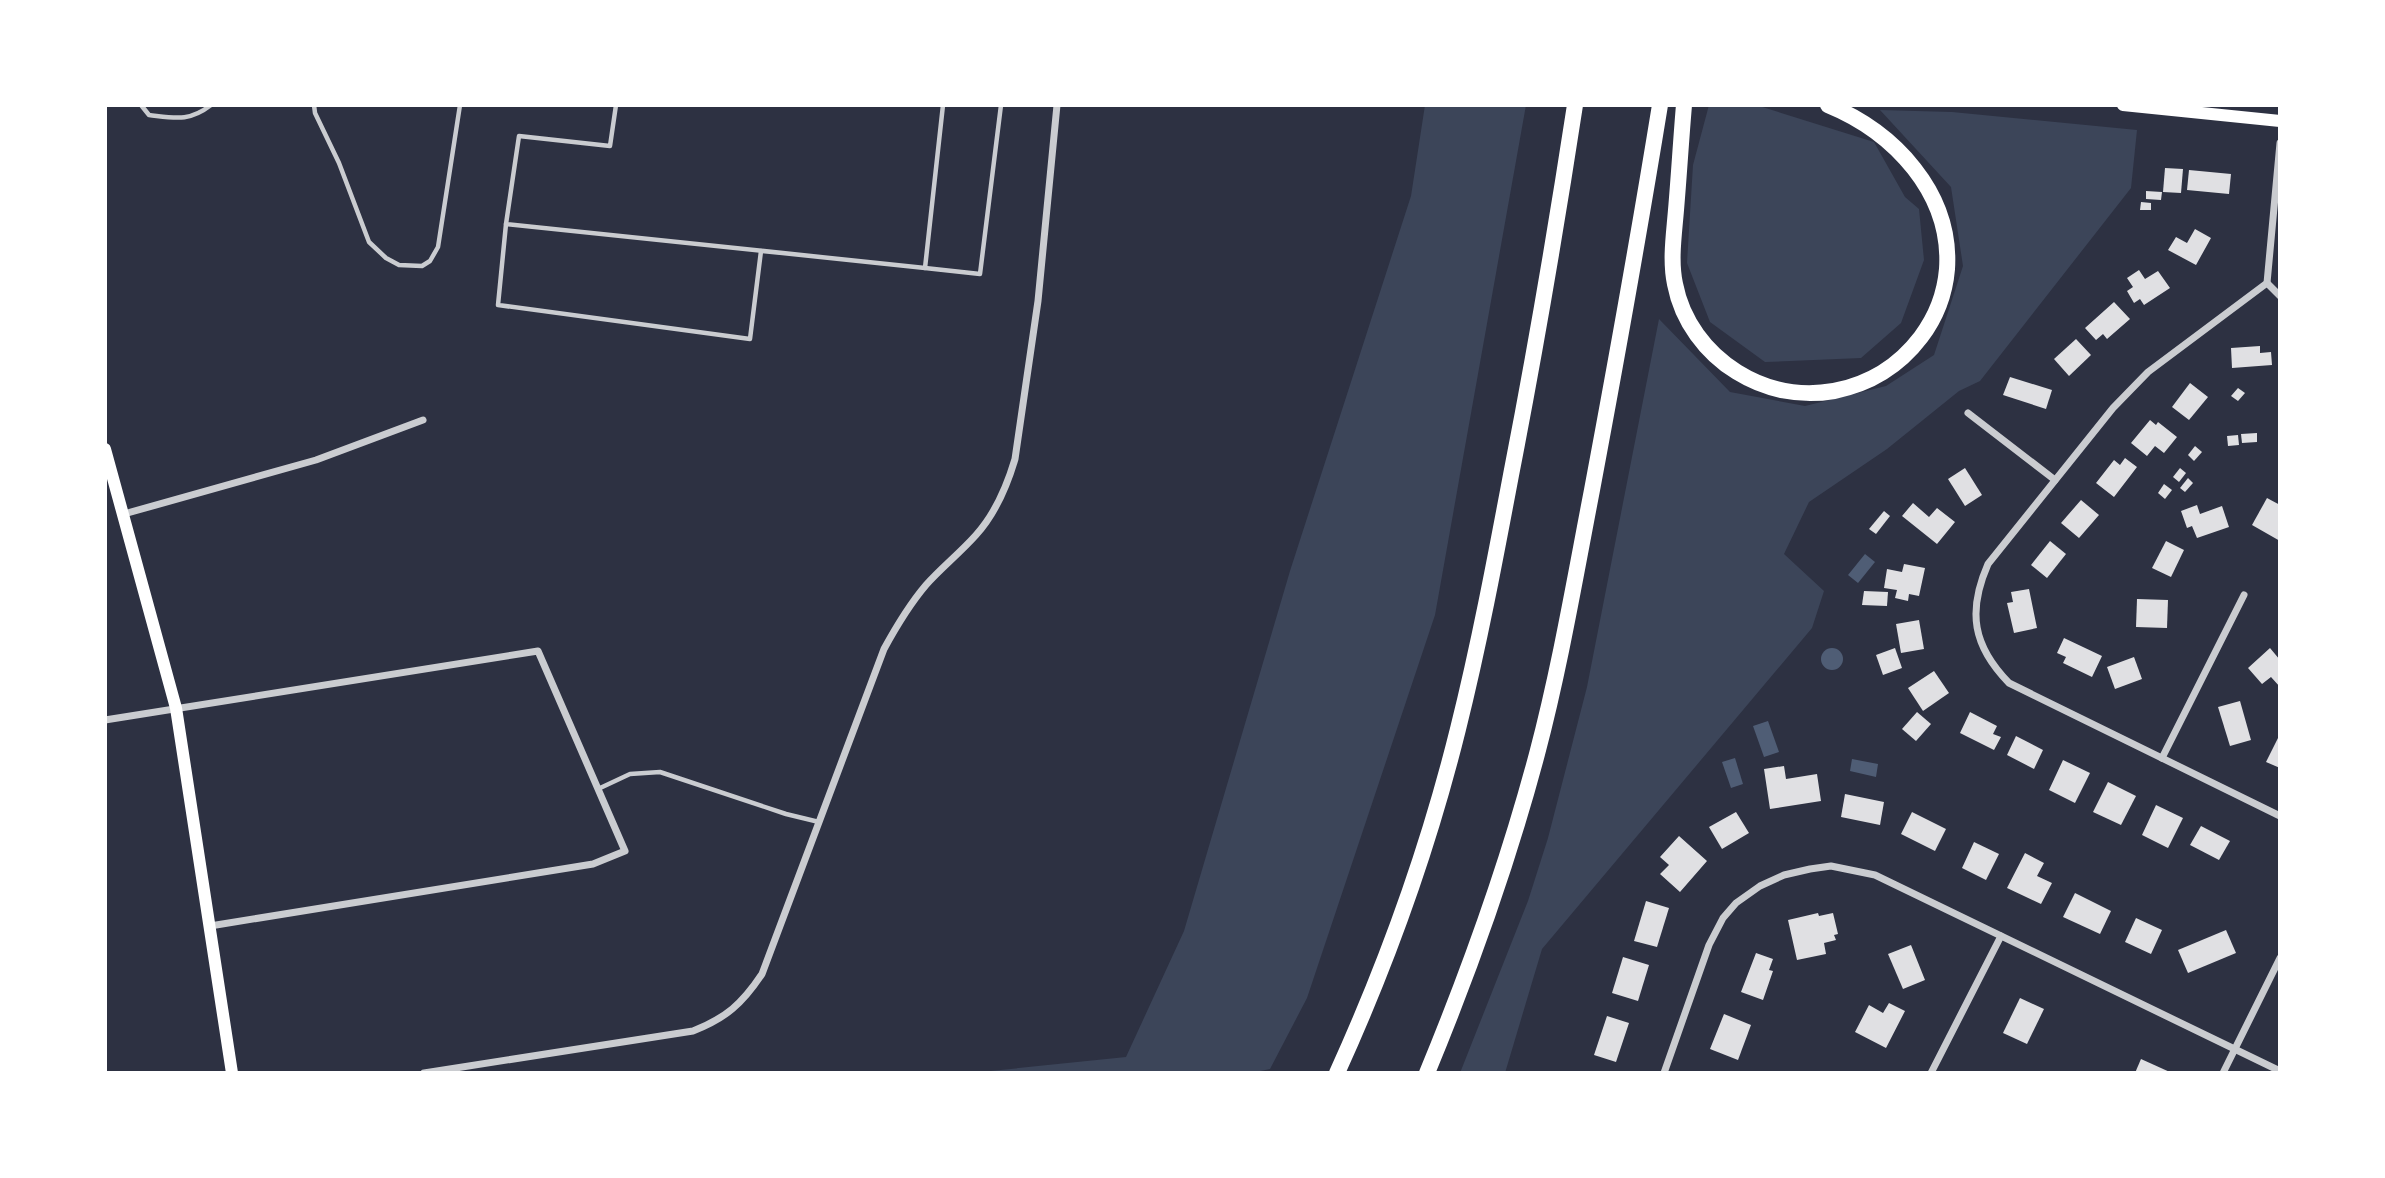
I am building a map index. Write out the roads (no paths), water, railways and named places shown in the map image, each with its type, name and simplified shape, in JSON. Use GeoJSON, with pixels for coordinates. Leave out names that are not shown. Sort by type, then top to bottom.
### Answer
{"type":"FeatureCollection","features":[{"type":"Feature","properties":{"kind":"highway"},"geometry":{"type":"LineString","coordinates":[[1337,1073],[1389,948],[1414,877],[1458,732],[1484,621],[1541,316],[1575,105]]}},
{"type":"Feature","properties":{"kind":"highway"},"geometry":{"type":"LineString","coordinates":[[1427,1073],[1492,903],[1537,752],[1564,638],[1628,303],[1660,105]]}},
{"type":"Feature","properties":{"kind":"highway"},"geometry":{"type":"LineString","coordinates":[[1684,105],[1672,258],[1681,306],[1693,330],[1708,349],[1726,365],[1749,379],[1798,393],[1822,393],[1848,388],[1871,380],[1893,366],[1911,350],[1927,329],[1939,306],[1946,281],[1948,252],[1945,226],[1933,197],[1917,172],[1900,151],[1877,131],[1828,105]]}},
{"type":"Feature","properties":{"kind":"main road"},"geometry":{"type":"LineString","coordinates":[[2123,105],[2280,121]]}},
{"type":"Feature","properties":{"kind":"main road"},"geometry":{"type":"LineString","coordinates":[[105,449],[176,708],[232,1073]]}},
{"type":"Feature","properties":{"kind":"street"},"geometry":{"type":"LineString","coordinates":[[424,1073],[692,1031],[730,1012],[747,997],[762,974],[884,649],[903,616],[926,585],[977,534],[995,508],[1010,477],[1015,459],[1038,301],[1057,105]]}},
{"type":"Feature","properties":{"kind":"street"},"geometry":{"type":"LineString","coordinates":[[2280,143],[2267,283],[2148,372],[2113,408],[1988,564],[1979,585],[1975,605],[1976,626],[1982,646],[1993,666],[2009,683],[2280,816]]}},
{"type":"Feature","properties":{"kind":"street"},"geometry":{"type":"LineString","coordinates":[[2267,283],[2280,296]]}},
{"type":"Feature","properties":{"kind":"street"},"geometry":{"type":"LineString","coordinates":[[1968,413],[2055,480]]}},
{"type":"Feature","properties":{"kind":"street"},"geometry":{"type":"LineString","coordinates":[[124,514],[316,460],[423,420]]}},
{"type":"Feature","properties":{"kind":"street"},"geometry":{"type":"LineString","coordinates":[[2162,758],[2244,595]]}},
{"type":"Feature","properties":{"kind":"street"},"geometry":{"type":"LineString","coordinates":[[105,720],[538,651],[625,851],[593,864],[210,926]]}},
{"type":"Feature","properties":{"kind":"street"},"geometry":{"type":"LineString","coordinates":[[1664,1073],[1709,945],[1723,918],[1736,903],[1760,886],[1784,875],[1831,866],[1875,875],[2280,1071]]}},
{"type":"Feature","properties":{"kind":"street"},"geometry":{"type":"LineString","coordinates":[[1931,1073],[2001,936]]}},
{"type":"Feature","properties":{"kind":"street"},"geometry":{"type":"LineString","coordinates":[[2223,1073],[2280,958]]}},
{"type":"Feature","properties":{"kind":"lane"},"geometry":{"type":"LineString","coordinates":[[141,105],[149,115],[173,118],[198,116],[211,105]]}},
{"type":"Feature","properties":{"kind":"lane"},"geometry":{"type":"LineString","coordinates":[[314,105],[315,113],[340,163],[369,242],[386,258],[400,265],[422,266],[430,261],[438,247],[460,105]]}},
{"type":"Feature","properties":{"kind":"lane"},"geometry":{"type":"LineString","coordinates":[[616,105],[610,146],[519,136],[498,305],[750,339],[761,251]]}},
{"type":"Feature","properties":{"kind":"lane"},"geometry":{"type":"LineString","coordinates":[[925,268],[943,105]]}},
{"type":"Feature","properties":{"kind":"lane"},"geometry":{"type":"LineString","coordinates":[[506,224],[980,274],[1001,105]]}},
{"type":"Feature","properties":{"kind":"lane"},"geometry":{"type":"LineString","coordinates":[[597,789],[630,774],[660,772],[786,814],[820,822]]}}]}
